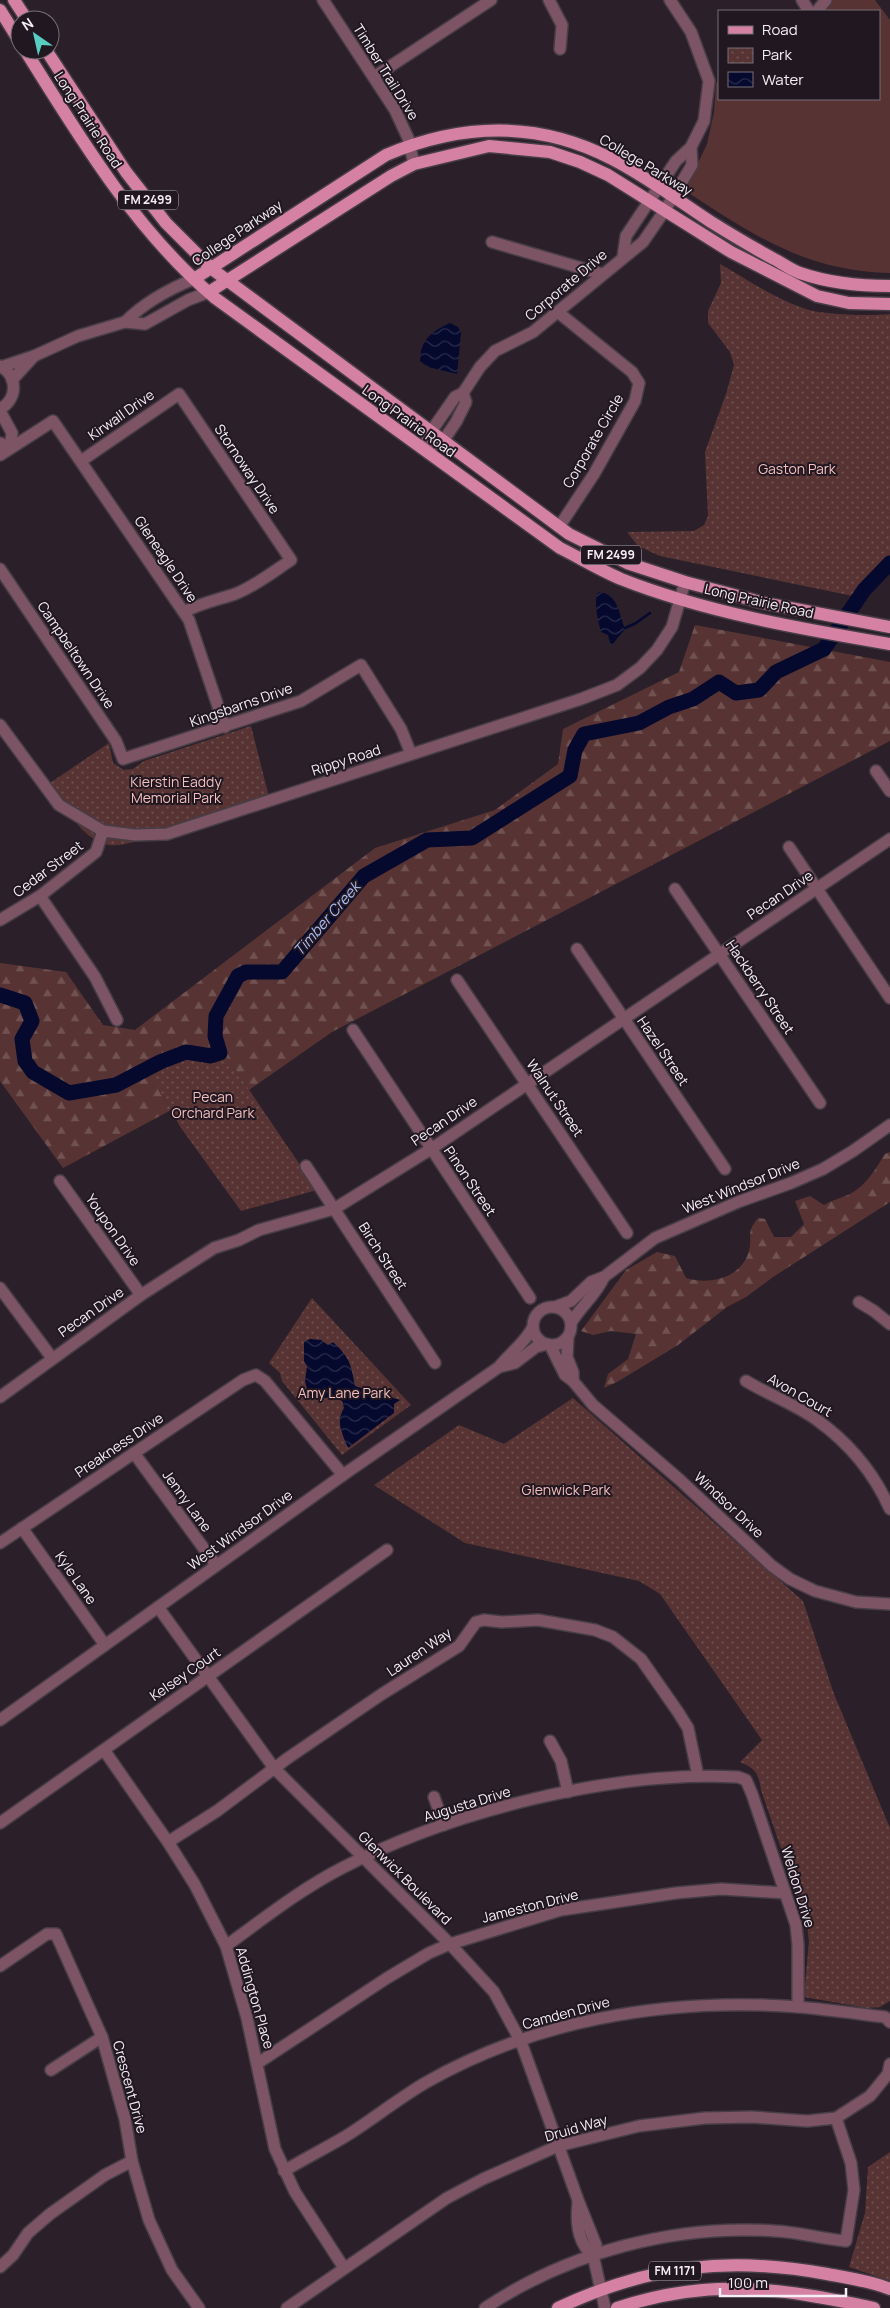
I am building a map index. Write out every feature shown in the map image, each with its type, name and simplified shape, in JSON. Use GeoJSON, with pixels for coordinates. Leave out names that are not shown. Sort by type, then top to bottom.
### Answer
{"type":"FeatureCollection","features":[{"type":"Feature","properties":{"kind":"main road"},"geometry":{"type":"LineString","coordinates":[[0,10],[10,26]]}},
{"type":"Feature","properties":{"kind":"main road","name":"Long Prairie Road"},"geometry":{"type":"LineString","coordinates":[[32,60],[110,180],[150,233],[194,280],[560,548],[621,579],[680,598],[760,620],[890,644]]}},
{"type":"Feature","properties":{"kind":"main road","name":"Long Prairie Road"},"geometry":{"type":"LineString","coordinates":[[53,60],[126,172],[166,223],[212,269],[430,433],[559,527],[627,563],[685,582],[764,603],[890,627]]}},
{"type":"Feature","properties":{"kind":"main road","name":"College Parkway"},"geometry":{"type":"LineString","coordinates":[[194,280],[386,155],[410,145],[472,131],[501,129],[537,132],[577,143],[613,159],[736,238],[799,273],[855,285],[890,286]]}},
{"type":"Feature","properties":{"kind":"main road","name":"College Parkway"},"geometry":{"type":"LineString","coordinates":[[209,292],[375,185],[414,164],[489,146],[550,152],[580,162],[608,175],[731,252],[817,296],[849,303],[890,304]]}},
{"type":"Feature","properties":{"kind":"main road"},"geometry":{"type":"LineString","coordinates":[[794,285],[799,273]]}},
{"type":"Feature","properties":{"kind":"main road","name":"FM 1171"},"geometry":{"type":"LineString","coordinates":[[558,2308],[600,2290],[642,2276],[707,2265],[797,2269],[890,2289]]}},
{"type":"Feature","properties":{"kind":"main road","name":"FM 1171"},"geometry":{"type":"LineString","coordinates":[[617,2308],[652,2296],[712,2288],[798,2293],[874,2308]]}},
{"type":"Feature","properties":{"kind":"street","name":"Timber Trail Drive"},"geometry":{"type":"LineString","coordinates":[[323,0],[395,110],[410,145],[414,164]]}},
{"type":"Feature","properties":{"kind":"street"},"geometry":{"type":"LineString","coordinates":[[374,77],[492,0]]}},
{"type":"Feature","properties":{"kind":"street"},"geometry":{"type":"LineString","coordinates":[[549,0],[562,25],[560,49]]}},
{"type":"Feature","properties":{"kind":"street"},"geometry":{"type":"LineString","coordinates":[[670,0],[691,32],[714,78],[704,121],[690,147]]}},
{"type":"Feature","properties":{"kind":"street"},"geometry":{"type":"LineString","coordinates":[[818,10],[826,0]]}},
{"type":"Feature","properties":{"kind":"street","name":"Corporate Drive"},"geometry":{"type":"LineString","coordinates":[[623,257],[626,236],[658,187],[676,162],[690,147]]}},
{"type":"Feature","properties":{"kind":"street","name":"Corporate Drive"},"geometry":{"type":"LineString","coordinates":[[423,449],[430,433],[454,397],[463,394],[480,367],[495,351],[533,332],[559,313],[602,274],[643,242],[692,165],[690,147]]}},
{"type":"Feature","properties":{"kind":"street"},"geometry":{"type":"LineString","coordinates":[[492,242],[602,274]]}},
{"type":"Feature","properties":{"kind":"street","name":"College Parkway"},"geometry":{"type":"LineString","coordinates":[[125,322],[137,310],[178,286],[194,280]]}},
{"type":"Feature","properties":{"kind":"street","name":"College Parkway"},"geometry":{"type":"LineString","coordinates":[[1,367],[34,356],[78,336],[125,322],[145,324],[188,300],[209,292]]}},
{"type":"Feature","properties":{"kind":"street","name":"Corporate Circle"},"geometry":{"type":"LineString","coordinates":[[559,313],[632,372],[639,383],[635,401],[594,474],[559,527]]}},
{"type":"Feature","properties":{"kind":"street"},"geometry":{"type":"LineString","coordinates":[[12,380],[34,356]]}},
{"type":"Feature","properties":{"kind":"street"},"geometry":{"type":"LineString","coordinates":[[0,455],[12,433],[0,410],[12,397],[14,391],[12,380],[1,367]]}},
{"type":"Feature","properties":{"kind":"street","name":"Kirwall Drive"},"geometry":{"type":"LineString","coordinates":[[81,461],[178,394]]}},
{"type":"Feature","properties":{"kind":"street","name":"Stornoway Drive"},"geometry":{"type":"LineString","coordinates":[[178,394],[291,560],[253,586],[234,594],[202,602],[184,612]]}},
{"type":"Feature","properties":{"kind":"street","name":"Corporate Drive"},"geometry":{"type":"LineString","coordinates":[[442,441],[456,422],[466,402],[463,394]]}},
{"type":"Feature","properties":{"kind":"street","name":"Gleneagle Drive"},"geometry":{"type":"LineString","coordinates":[[5,446],[53,421],[184,612],[196,635],[225,727]]}},
{"type":"Feature","properties":{"kind":"street"},"geometry":{"type":"LineString","coordinates":[[423,449],[442,441]]}},
{"type":"Feature","properties":{"kind":"street","name":"Campbeltown Drive"},"geometry":{"type":"LineString","coordinates":[[0,569],[116,741],[124,759]]}},
{"type":"Feature","properties":{"kind":"street","name":"Rippy Road"},"geometry":{"type":"LineString","coordinates":[[0,725],[59,805],[103,831],[135,835],[167,834],[581,699],[617,685],[640,668],[657,650],[672,627],[685,582]]}},
{"type":"Feature","properties":{"kind":"street","name":"Kingsbarns Drive"},"geometry":{"type":"LineString","coordinates":[[124,759],[301,701],[361,665],[401,729],[411,754]]}},
{"type":"Feature","properties":{"kind":"street"},"geometry":{"type":"LineString","coordinates":[[876,770],[890,791]]}},
{"type":"Feature","properties":{"kind":"street","name":"Cedar Street"},"geometry":{"type":"LineString","coordinates":[[0,920],[40,896],[96,852],[103,831]]}},
{"type":"Feature","properties":{"kind":"street","name":"Pecan Drive"},"geometry":{"type":"LineString","coordinates":[[0,1397],[141,1295],[222,1244],[239,1240],[259,1230],[334,1209],[431,1149],[890,839]]}},
{"type":"Feature","properties":{"kind":"street"},"geometry":{"type":"LineString","coordinates":[[788,847],[890,998]]}},
{"type":"Feature","properties":{"kind":"street","name":"Hackberry Street"},"geometry":{"type":"LineString","coordinates":[[675,889],[820,1103]]}},
{"type":"Feature","properties":{"kind":"street"},"geometry":{"type":"LineString","coordinates":[[40,896],[95,977],[116,1020]]}},
{"type":"Feature","properties":{"kind":"street","name":"Hazel Street"},"geometry":{"type":"LineString","coordinates":[[577,950],[725,1170]]}},
{"type":"Feature","properties":{"kind":"street","name":"Walnut Street"},"geometry":{"type":"LineString","coordinates":[[457,980],[627,1233]]}},
{"type":"Feature","properties":{"kind":"street","name":"Pinon Street"},"geometry":{"type":"LineString","coordinates":[[353,1030],[530,1298]]}},
{"type":"Feature","properties":{"kind":"street","name":"West Windsor Drive"},"geometry":{"type":"LineString","coordinates":[[0,1719],[343,1475],[499,1367],[508,1355],[527,1339],[539,1312],[571,1300],[591,1282],[604,1277],[655,1238],[738,1202],[790,1184],[823,1169],[853,1152],[890,1125]]}},
{"type":"Feature","properties":{"kind":"street","name":"Birch Street"},"geometry":{"type":"LineString","coordinates":[[306,1166],[435,1363]]}},
{"type":"Feature","properties":{"kind":"street","name":"Youpon Drive"},"geometry":{"type":"LineString","coordinates":[[60,1181],[141,1295]]}},
{"type":"Feature","properties":{"kind":"street","name":"West Windsor Drive"},"geometry":{"type":"LineString","coordinates":[[499,1367],[515,1363],[536,1347],[561,1343],[568,1337],[571,1323],[580,1308],[599,1289],[604,1277]]}},
{"type":"Feature","properties":{"kind":"street"},"geometry":{"type":"LineString","coordinates":[[0,1288],[52,1358]]}},
{"type":"Feature","properties":{"kind":"street"},"geometry":{"type":"LineString","coordinates":[[859,1302],[890,1324]]}},
{"type":"Feature","properties":{"kind":"street"},"geometry":{"type":"LineString","coordinates":[[555,1307],[567,1314],[571,1323]]}},
{"type":"Feature","properties":{"kind":"street"},"geometry":{"type":"LineString","coordinates":[[533,1327],[536,1336],[548,1345]]}},
{"type":"Feature","properties":{"kind":"street","name":"Windsor Drive"},"geometry":{"type":"LineString","coordinates":[[568,1337],[567,1357],[573,1372],[573,1381]]}},
{"type":"Feature","properties":{"kind":"street","name":"Windsor Drive"},"geometry":{"type":"LineString","coordinates":[[548,1345],[565,1375],[573,1381],[593,1405],[680,1480],[772,1566],[790,1579],[815,1590],[856,1602],[890,1604]]}},
{"type":"Feature","properties":{"kind":"street","name":"Preakness Drive"},"geometry":{"type":"LineString","coordinates":[[0,1543],[243,1380],[256,1375],[266,1381],[343,1475]]}},
{"type":"Feature","properties":{"kind":"street","name":"Avon Court"},"geometry":{"type":"LineString","coordinates":[[746,1381],[817,1420],[846,1444],[875,1479],[889,1501]]}},
{"type":"Feature","properties":{"kind":"street","name":"Jenny Lane"},"geometry":{"type":"LineString","coordinates":[[134,1453],[216,1566]]}},
{"type":"Feature","properties":{"kind":"street","name":"Kyle Lane"},"geometry":{"type":"LineString","coordinates":[[22,1528],[105,1645]]}},
{"type":"Feature","properties":{"kind":"street","name":"Kelsey Court"},"geometry":{"type":"LineString","coordinates":[[0,1823],[387,1550]]}},
{"type":"Feature","properties":{"kind":"street","name":"Glenwick Boulevard"},"geometry":{"type":"LineString","coordinates":[[158,1607],[274,1768],[450,1944],[494,1992],[521,2042],[596,2245],[593,2255],[605,2308]]}},
{"type":"Feature","properties":{"kind":"street","name":"Lauren Way"},"geometry":{"type":"LineString","coordinates":[[168,1842],[217,1812],[274,1768],[382,1694],[459,1646],[476,1622],[484,1620],[502,1622],[538,1620],[595,1630],[613,1637],[640,1659],[688,1728],[698,1776]]}},
{"type":"Feature","properties":{"kind":"street"},"geometry":{"type":"LineString","coordinates":[[550,1741],[561,1761],[568,1792]]}},
{"type":"Feature","properties":{"kind":"street","name":"Addington Place"},"geometry":{"type":"LineString","coordinates":[[104,1750],[168,1842],[195,1885],[226,1946],[238,1983],[258,2063],[267,2121],[275,2149],[284,2171],[344,2268]]}},
{"type":"Feature","properties":{"kind":"street","name":"Augusta Drive"},"geometry":{"type":"LineString","coordinates":[[226,1946],[293,1898],[341,1868],[444,1824],[568,1792],[638,1781],[698,1776],[738,1776],[746,1780]]}},
{"type":"Feature","properties":{"kind":"street","name":"Weldon Drive"},"geometry":{"type":"LineString","coordinates":[[746,1780],[796,1925],[798,1945],[798,2007]]}},
{"type":"Feature","properties":{"kind":"street"},"geometry":{"type":"LineString","coordinates":[[434,1797],[444,1824]]}},
{"type":"Feature","properties":{"kind":"street","name":"Jameston Drive"},"geometry":{"type":"LineString","coordinates":[[258,2063],[387,1978],[429,1953],[450,1944],[523,1920],[580,1907],[676,1893],[721,1889],[785,1892]]}},
{"type":"Feature","properties":{"kind":"street","name":"Crescent Drive"},"geometry":{"type":"LineString","coordinates":[[0,1966],[47,1934],[56,1934],[102,2037],[125,2119],[132,2161],[144,2208],[172,2270],[199,2308]]}},
{"type":"Feature","properties":{"kind":"street","name":"Camden Drive"},"geometry":{"type":"LineString","coordinates":[[284,2171],[346,2136],[426,2083],[484,2055],[566,2026],[648,2010],[724,2005],[798,2007],[886,2017],[890,2021]]}},
{"type":"Feature","properties":{"kind":"street"},"geometry":{"type":"LineString","coordinates":[[51,2070],[102,2037]]}},
{"type":"Feature","properties":{"kind":"street","name":"Druid Way"},"geometry":{"type":"LineString","coordinates":[[287,2308],[447,2198],[482,2179],[558,2146],[639,2126],[705,2118],[752,2117],[807,2121],[836,2118],[870,2096],[888,2074],[890,2064]]}},
{"type":"Feature","properties":{"kind":"street"},"geometry":{"type":"LineString","coordinates":[[486,2308],[537,2278],[593,2255],[646,2240],[716,2231],[776,2231],[846,2241],[854,2190],[851,2163],[836,2118]]}},
{"type":"Feature","properties":{"kind":"street"},"geometry":{"type":"LineString","coordinates":[[0,2267],[13,2255],[28,2233],[50,2214],[98,2179],[132,2161]]}},
{"type":"Feature","properties":{"kind":"green space"},"geometry":{"type":"Polygon","coordinates":[[[832,0],[875,0],[890,20],[890,273],[860,271],[832,266],[807,258],[759,236],[687,192],[686,188],[707,144],[714,112],[716,83],[718,82],[718,100],[880,100],[880,10],[823,10],[832,0]]]}},
{"type":"Feature","properties":{"kind":"green space","name":"Gaston Park"},"geometry":{"type":"Polygon","coordinates":[[[720,264],[775,296],[809,310],[849,315],[890,314],[890,570],[853,596],[660,556],[638,546],[627,532],[694,531],[704,525],[708,516],[705,452],[726,394],[734,365],[730,352],[708,323],[708,311],[721,283],[720,264]]]}},
{"type":"Feature","properties":{"kind":"green space"},"geometry":{"type":"Polygon","coordinates":[[[695,625],[890,662],[890,741],[332,1032],[249,1090],[218,1044],[208,1048],[199,1048],[180,1044],[159,1089],[171,1110],[63,1168],[0,1081],[0,963],[66,972],[103,1025],[135,1030],[375,848],[495,810],[558,764],[563,729],[679,672],[695,625]]]}},
{"type":"Feature","properties":{"kind":"green space","name":"Kierstin Eaddy Memorial Park"},"geometry":{"type":"Polygon","coordinates":[[[251,726],[269,797],[195,823],[135,841],[119,845],[109,845],[99,842],[90,836],[67,811],[50,783],[109,743],[113,763],[124,770],[133,769],[144,761],[251,726]]]}},
{"type":"Feature","properties":{"kind":"green space","name":"Pecan Orchard Park"},"geometry":{"type":"Polygon","coordinates":[[[180,1044],[190,1047],[208,1048],[218,1044],[317,1190],[241,1211],[181,1128],[159,1089],[148,1057],[180,1044]]]}},
{"type":"Feature","properties":{"kind":"green space"},"geometry":{"type":"Polygon","coordinates":[[[890,1152],[890,1202],[773,1277],[746,1297],[727,1307],[678,1345],[604,1388],[608,1374],[628,1359],[636,1334],[611,1331],[593,1335],[581,1331],[626,1270],[657,1252],[675,1256],[686,1278],[704,1281],[723,1278],[732,1274],[745,1260],[750,1246],[750,1231],[758,1218],[765,1219],[774,1237],[791,1237],[804,1224],[795,1201],[810,1196],[824,1205],[856,1191],[866,1182],[885,1154],[890,1152]]]}},
{"type":"Feature","properties":{"kind":"green space","name":"Amy Lane Park"},"geometry":{"type":"Polygon","coordinates":[[[312,1298],[411,1405],[342,1455],[282,1381],[280,1373],[269,1363],[312,1298]]]}},
{"type":"Feature","properties":{"kind":"green space","name":"Glenwick Park"},"geometry":{"type":"Polygon","coordinates":[[[573,1398],[803,1601],[834,1694],[890,1828],[890,2001],[880,2007],[867,2008],[804,1997],[809,1941],[807,1924],[759,1780],[753,1769],[740,1762],[762,1740],[660,1594],[639,1581],[465,1543],[374,1485],[459,1425],[504,1444],[573,1398]]]}},
{"type":"Feature","properties":{"kind":"green space"},"geometry":{"type":"Polygon","coordinates":[[[890,2152],[890,2281],[849,2267],[865,2213],[868,2167],[890,2152]]]}},
{"type":"Feature","properties":{"kind":"water"},"geometry":{"type":"Polygon","coordinates":[[[450,323],[458,327],[461,333],[457,374],[428,367],[420,361],[422,347],[428,337],[450,323]]]}},
{"type":"Feature","properties":{"kind":"water"},"geometry":{"type":"Polygon","coordinates":[[[600,592],[611,597],[614,601],[625,629],[611,646],[608,635],[601,632],[598,618],[596,599],[597,594],[600,592]]]}},
{"type":"Feature","properties":{"kind":"water"},"geometry":{"type":"Polygon","coordinates":[[[310,1339],[321,1340],[328,1345],[333,1342],[339,1348],[349,1362],[355,1386],[400,1400],[394,1404],[394,1413],[348,1448],[340,1423],[341,1413],[344,1408],[342,1401],[334,1397],[314,1399],[307,1389],[304,1342],[310,1339]]]}},
{"type":"Feature","properties":{"kind":"waterway","name":"Timber Creek"},"geometry":{"type":"LineString","coordinates":[[0,995],[25,1003],[32,1021],[22,1039],[25,1061],[33,1072],[69,1093],[116,1085],[160,1062],[186,1052],[211,1056],[220,1053],[215,1036],[216,1016],[238,976],[246,972],[282,972],[364,876],[427,840],[472,838],[570,776],[575,750],[584,734],[639,723],[669,707],[693,699],[719,682],[736,693],[759,690],[776,672],[824,649],[864,590],[890,563]]}},
{"type":"Feature","properties":{"kind":"waterway"},"geometry":{"type":"LineString","coordinates":[[625,628],[650,613]]}}]}
